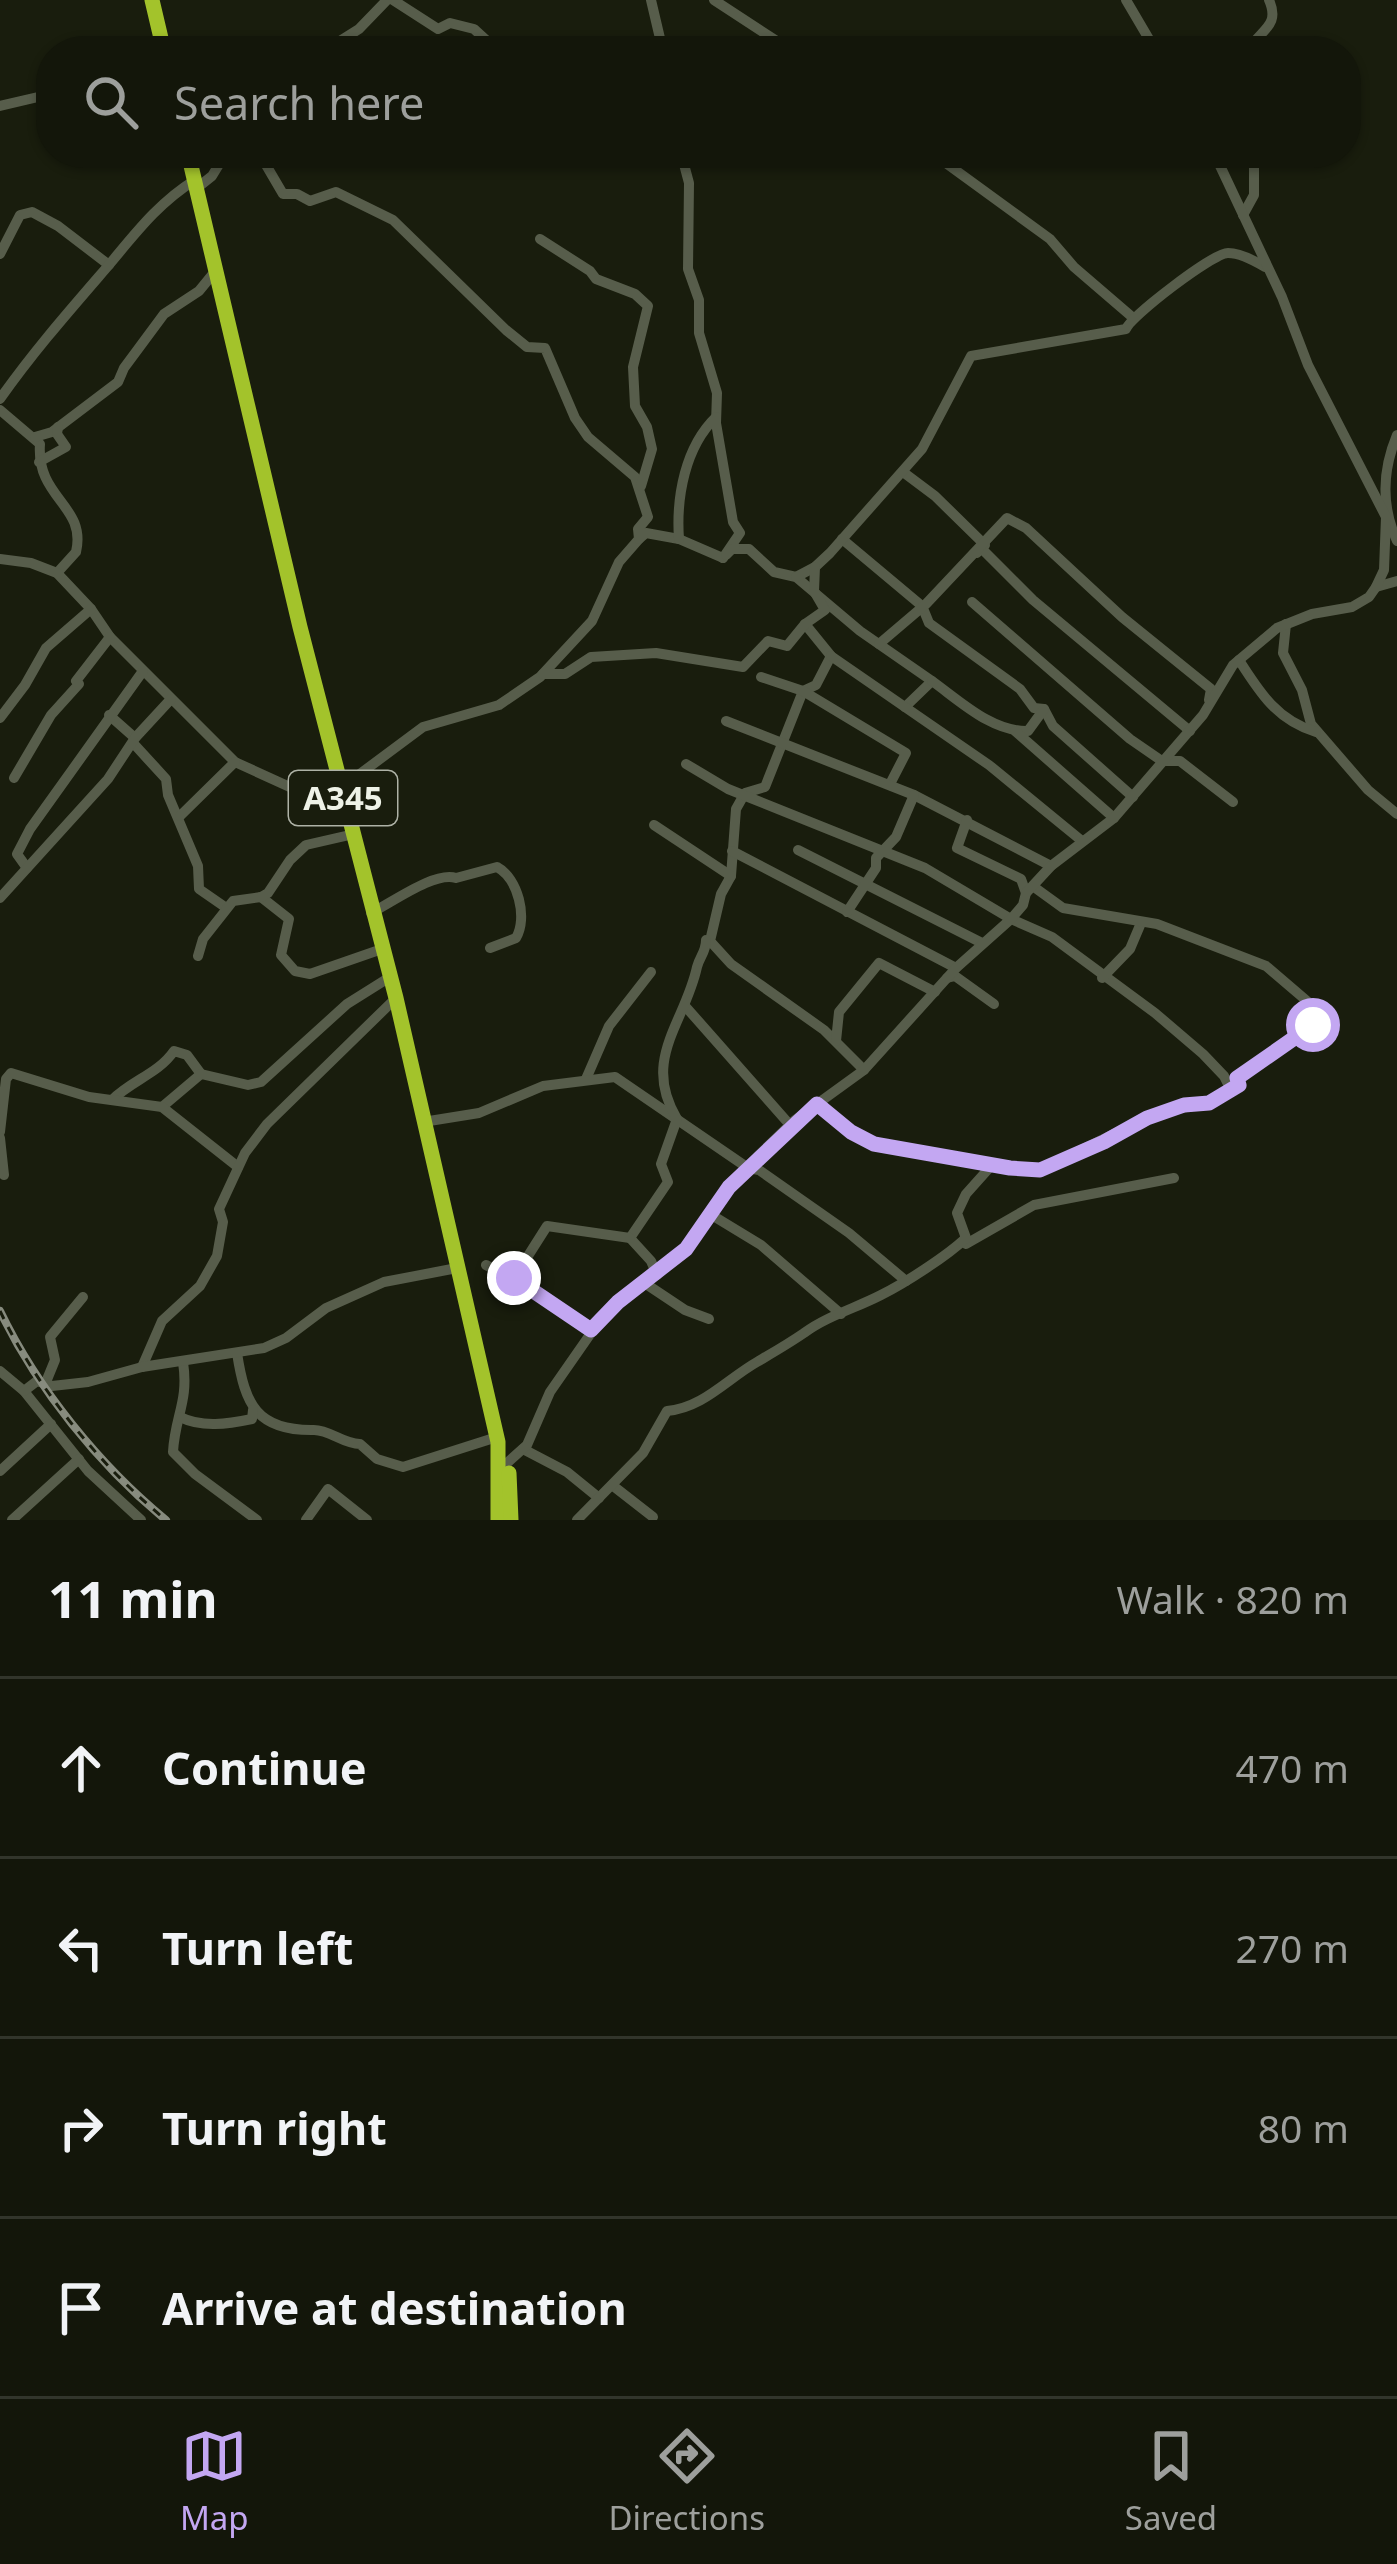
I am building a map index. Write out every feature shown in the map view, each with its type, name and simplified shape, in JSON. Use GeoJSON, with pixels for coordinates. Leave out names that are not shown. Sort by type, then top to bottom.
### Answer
{"type":"FeatureCollection","features":[{"type":"Feature","properties":{"kind":"highway"},"geometry":{"type":"LineString","coordinates":[[152,0],[160,36]]}},
{"type":"Feature","properties":{"kind":"highway","name":"A345"},"geometry":{"type":"LineString","coordinates":[[191,168],[507,1463],[511,1520]]}},
{"type":"Feature","properties":{"kind":"highway","name":"A345"},"geometry":{"type":"LineString","coordinates":[[498,1439],[498,1520]]}},
{"type":"Feature","properties":{"kind":"street"},"geometry":{"type":"LineString","coordinates":[[347,36],[390,0],[438,29],[450,23],[481,36]]}},
{"type":"Feature","properties":{"kind":"street"},"geometry":{"type":"LineString","coordinates":[[651,0],[659,36]]}},
{"type":"Feature","properties":{"kind":"street"},"geometry":{"type":"LineString","coordinates":[[714,0],[769,36]]}},
{"type":"Feature","properties":{"kind":"street"},"geometry":{"type":"LineString","coordinates":[[1126,0],[1147,36]]}},
{"type":"Feature","properties":{"kind":"street"},"geometry":{"type":"LineString","coordinates":[[1262,36],[1273,25],[1269,0]]}},
{"type":"Feature","properties":{"kind":"street"},"geometry":{"type":"LineString","coordinates":[[0,106],[36,98]]}},
{"type":"Feature","properties":{"kind":"street"},"geometry":{"type":"LineString","coordinates":[[0,399],[133,232],[173,193],[205,184],[216,168]]}},
{"type":"Feature","properties":{"kind":"street"},"geometry":{"type":"LineString","coordinates":[[268,168],[283,194],[310,201],[336,192],[393,220],[506,330],[527,347],[545,349],[588,437],[630,471],[640,486],[648,517],[638,529],[639,539]]}},
{"type":"Feature","properties":{"kind":"street"},"geometry":{"type":"LineString","coordinates":[[685,168],[688,269],[700,300],[699,333],[717,393],[716,417],[733,522],[740,533],[723,558]]}},
{"type":"Feature","properties":{"kind":"street"},"geometry":{"type":"LineString","coordinates":[[953,168],[1050,239],[1074,267],[1131,316]]}},
{"type":"Feature","properties":{"kind":"street"},"geometry":{"type":"LineString","coordinates":[[1221,168],[1308,365],[1397,541]]}},
{"type":"Feature","properties":{"kind":"street"},"geometry":{"type":"LineString","coordinates":[[1243,215],[1254,195],[1254,168]]}},
{"type":"Feature","properties":{"kind":"street"},"geometry":{"type":"LineString","coordinates":[[0,254],[20,215],[32,212],[109,265]]}},
{"type":"Feature","properties":{"kind":"street"},"geometry":{"type":"LineString","coordinates":[[540,239],[596,279],[635,294],[648,306],[633,367],[635,406],[652,449],[640,486]]}},
{"type":"Feature","properties":{"kind":"street"},"geometry":{"type":"LineString","coordinates":[[796,577],[815,567],[903,472],[922,448],[971,356],[1118,332],[1126,328],[1131,316],[1215,256],[1237,255],[1269,269]]}},
{"type":"Feature","properties":{"kind":"street"},"geometry":{"type":"LineString","coordinates":[[35,437],[58,427],[118,382],[164,314],[199,291],[217,269]]}},
{"type":"Feature","properties":{"kind":"street"},"geometry":{"type":"LineString","coordinates":[[0,410],[40,444],[39,462],[50,490],[74,517],[79,543],[57,573]]}},
{"type":"Feature","properties":{"kind":"street"},"geometry":{"type":"LineString","coordinates":[[679,539],[680,491],[703,430],[716,417]]}},
{"type":"Feature","properties":{"kind":"street"},"geometry":{"type":"LineString","coordinates":[[39,462],[66,447],[58,427]]}},
{"type":"Feature","properties":{"kind":"street"},"geometry":{"type":"LineString","coordinates":[[507,1463],[523,1449],[550,1392],[591,1330],[618,1302],[686,1249],[748,1168],[790,1125],[864,1070],[951,973],[1011,919],[1051,866],[1114,818],[1207,710],[1239,660],[1286,624],[1352,608],[1369,597],[1384,570],[1384,481],[1397,434]]}},
{"type":"Feature","properties":{"kind":"street"},"geometry":{"type":"LineString","coordinates":[[903,472],[935,496],[1001,561]]}},
{"type":"Feature","properties":{"kind":"street"},"geometry":{"type":"LineString","coordinates":[[879,644],[1007,518],[1026,528],[1122,617],[1211,689],[1207,710]]}},
{"type":"Feature","properties":{"kind":"street"},"geometry":{"type":"LineString","coordinates":[[341,788],[423,727],[499,705],[525,690],[592,621],[619,562],[646,533],[679,539],[723,558]]}},
{"type":"Feature","properties":{"kind":"street"},"geometry":{"type":"LineString","coordinates":[[842,539],[922,606],[929,623],[1021,689],[1034,708],[1044,709]]}},
{"type":"Feature","properties":{"kind":"street"},"geometry":{"type":"LineString","coordinates":[[952,575],[981,548],[991,553],[1033,600],[1190,731]]}},
{"type":"Feature","properties":{"kind":"street"},"geometry":{"type":"LineString","coordinates":[[723,558],[733,549],[749,549],[774,572],[796,577],[982,718],[1015,731],[1114,818]]}},
{"type":"Feature","properties":{"kind":"street"},"geometry":{"type":"LineString","coordinates":[[0,559],[31,562],[57,573],[110,637],[235,762],[347,813]]}},
{"type":"Feature","properties":{"kind":"street"},"geometry":{"type":"LineString","coordinates":[[543,674],[565,674],[591,657],[656,653],[743,667],[768,641],[787,646],[825,610],[814,591],[815,567]]}},
{"type":"Feature","properties":{"kind":"street"},"geometry":{"type":"LineString","coordinates":[[1376,586],[1397,580]]}},
{"type":"Feature","properties":{"kind":"street"},"geometry":{"type":"LineString","coordinates":[[972,602],[1130,739],[1162,761],[1180,761],[1233,802]]}},
{"type":"Feature","properties":{"kind":"street"},"geometry":{"type":"LineString","coordinates":[[0,718],[46,648],[91,609]]}},
{"type":"Feature","properties":{"kind":"street"},"geometry":{"type":"LineString","coordinates":[[805,624],[831,656],[989,765],[1082,841]]}},
{"type":"Feature","properties":{"kind":"street"},"geometry":{"type":"LineString","coordinates":[[1286,624],[1283,653],[1294,668],[1311,724],[1368,790],[1397,814]]}},
{"type":"Feature","properties":{"kind":"street"},"geometry":{"type":"LineString","coordinates":[[14,778],[38,734],[110,637]]}},
{"type":"Feature","properties":{"kind":"street"},"geometry":{"type":"LineString","coordinates":[[630,1238],[668,1182],[661,1164],[677,1119],[662,1089],[664,1050],[685,1006],[706,949],[705,933],[730,876],[736,809],[745,793],[765,787],[803,691],[815,685],[831,656]]}},
{"type":"Feature","properties":{"kind":"street"},"geometry":{"type":"LineString","coordinates":[[1239,660],[1264,700],[1291,725],[1319,734]]}},
{"type":"Feature","properties":{"kind":"street"},"geometry":{"type":"LineString","coordinates":[[27,868],[17,854],[30,829],[143,671]]}},
{"type":"Feature","properties":{"kind":"street"},"geometry":{"type":"LineString","coordinates":[[761,676],[803,691],[906,753],[890,784]]}},
{"type":"Feature","properties":{"kind":"street"},"geometry":{"type":"LineString","coordinates":[[905,707],[932,681]]}},
{"type":"Feature","properties":{"kind":"street"},"geometry":{"type":"LineString","coordinates":[[0,898],[98,790],[171,699]]}},
{"type":"Feature","properties":{"kind":"street"},"geometry":{"type":"LineString","coordinates":[[1015,731],[1028,731],[1044,709]]}},
{"type":"Feature","properties":{"kind":"street"},"geometry":{"type":"LineString","coordinates":[[1044,709],[1053,726],[1133,797]]}},
{"type":"Feature","properties":{"kind":"street"},"geometry":{"type":"LineString","coordinates":[[109,715],[166,779],[168,795],[198,866],[200,889],[225,907]]}},
{"type":"Feature","properties":{"kind":"street"},"geometry":{"type":"LineString","coordinates":[[726,721],[890,784],[1051,866]]}},
{"type":"Feature","properties":{"kind":"street"},"geometry":{"type":"LineString","coordinates":[[180,816],[235,762]]}},
{"type":"Feature","properties":{"kind":"street"},"geometry":{"type":"LineString","coordinates":[[686,764],[728,789],[925,868],[1011,919],[1052,937],[1203,1054],[1231,1090]]}},
{"type":"Feature","properties":{"kind":"street"},"geometry":{"type":"LineString","coordinates":[[728,789],[736,829]]}},
{"type":"Feature","properties":{"kind":"street"},"geometry":{"type":"LineString","coordinates":[[847,912],[876,868],[876,858],[896,837],[914,795]]}},
{"type":"Feature","properties":{"kind":"street"},"geometry":{"type":"LineString","coordinates":[[817,1104],[874,1144],[991,1166],[1040,1170],[1159,1112],[1209,1103],[1239,1085],[1237,1078],[1317,1021],[1318,1013],[1266,966],[1157,924],[1063,908],[1030,890],[1021,879],[958,848],[967,820]]}},
{"type":"Feature","properties":{"kind":"street"},"geometry":{"type":"LineString","coordinates":[[654,825],[730,876]]}},
{"type":"Feature","properties":{"kind":"street"},"geometry":{"type":"LineString","coordinates":[[198,956],[203,939],[225,907],[233,901],[261,897],[306,845],[354,833]]}},
{"type":"Feature","properties":{"kind":"street"},"geometry":{"type":"LineString","coordinates":[[798,850],[982,943]]}},
{"type":"Feature","properties":{"kind":"street"},"geometry":{"type":"LineString","coordinates":[[732,851],[847,912],[994,1004]]}},
{"type":"Feature","properties":{"kind":"street"},"geometry":{"type":"LineString","coordinates":[[371,913],[436,877],[456,878],[503,868],[515,887],[522,927],[516,938],[490,948]]}},
{"type":"Feature","properties":{"kind":"street"},"geometry":{"type":"LineString","coordinates":[[721,894],[710,941],[731,964],[836,1042],[864,1070]]}},
{"type":"Feature","properties":{"kind":"street"},"geometry":{"type":"LineString","coordinates":[[261,897],[289,919],[281,955],[295,971],[310,974],[382,949]]}},
{"type":"Feature","properties":{"kind":"street"},"geometry":{"type":"LineString","coordinates":[[1102,978],[1130,949],[1141,923]]}},
{"type":"Feature","properties":{"kind":"street"},"geometry":{"type":"LineString","coordinates":[[706,949],[771,993]]}},
{"type":"Feature","properties":{"kind":"street"},"geometry":{"type":"LineString","coordinates":[[836,1042],[839,1012],[879,963],[935,992]]}},
{"type":"Feature","properties":{"kind":"street"},"geometry":{"type":"LineString","coordinates":[[586,1078],[609,1026],[651,972]]}},
{"type":"Feature","properties":{"kind":"street"},"geometry":{"type":"LineString","coordinates":[[112,1100],[129,1084],[161,1067],[174,1051],[188,1055],[201,1074],[248,1085],[261,1082],[347,1004],[390,977]]}},
{"type":"Feature","properties":{"kind":"street"},"geometry":{"type":"LineString","coordinates":[[142,1367],[162,1321],[200,1286],[217,1256],[223,1222],[220,1209],[238,1167],[266,1124],[396,998]]}},
{"type":"Feature","properties":{"kind":"street"},"geometry":{"type":"LineString","coordinates":[[685,1006],[790,1125]]}},
{"type":"Feature","properties":{"kind":"street"},"geometry":{"type":"LineString","coordinates":[[4,1175],[0,1135],[6,1079],[11,1073],[89,1097],[162,1107],[238,1167]]}},
{"type":"Feature","properties":{"kind":"street"},"geometry":{"type":"LineString","coordinates":[[162,1107],[201,1074]]}},
{"type":"Feature","properties":{"kind":"street"},"geometry":{"type":"LineString","coordinates":[[423,1123],[479,1113],[543,1086],[616,1077],[831,1220],[906,1281]]}},
{"type":"Feature","properties":{"kind":"street"},"geometry":{"type":"LineString","coordinates":[[948,1255],[966,1238],[957,1213],[966,1194],[991,1166]]}},
{"type":"Feature","properties":{"kind":"street"},"geometry":{"type":"LineString","coordinates":[[581,1519],[643,1453],[667,1411],[684,1410],[756,1362],[787,1348],[806,1331],[906,1281],[934,1259],[1034,1205],[1174,1178]]}},
{"type":"Feature","properties":{"kind":"street"},"geometry":{"type":"LineString","coordinates":[[710,1214],[761,1246],[841,1314]]}},
{"type":"Feature","properties":{"kind":"street"},"geometry":{"type":"LineString","coordinates":[[514,1278],[547,1226],[630,1238]]}},
{"type":"Feature","properties":{"kind":"street"},"geometry":{"type":"LineString","coordinates":[[630,1238],[652,1280],[685,1310],[709,1319]]}},
{"type":"Feature","properties":{"kind":"street"},"geometry":{"type":"LineString","coordinates":[[486,1265],[514,1278],[591,1330]]}},
{"type":"Feature","properties":{"kind":"street"},"geometry":{"type":"LineString","coordinates":[[24,1391],[37,1382],[59,1386],[88,1382],[142,1367],[275,1345],[326,1308],[384,1282],[457,1268]]}},
{"type":"Feature","properties":{"kind":"street"},"geometry":{"type":"LineString","coordinates":[[46,1382],[55,1360],[50,1337],[83,1297]]}},
{"type":"Feature","properties":{"kind":"street"},"geometry":{"type":"LineString","coordinates":[[236,1353],[245,1397],[254,1410],[292,1432],[315,1430],[346,1444],[360,1444],[377,1460],[395,1466],[498,1439]]}},
{"type":"Feature","properties":{"kind":"street"},"geometry":{"type":"LineString","coordinates":[[184,1362],[187,1393],[172,1452],[257,1520]]}},
{"type":"Feature","properties":{"kind":"street"},"geometry":{"type":"LineString","coordinates":[[3,1378],[24,1391],[79,1459],[141,1520]]}},
{"type":"Feature","properties":{"kind":"street"},"geometry":{"type":"LineString","coordinates":[[180,1417],[196,1425],[232,1424],[251,1419],[254,1410]]}},
{"type":"Feature","properties":{"kind":"street"},"geometry":{"type":"LineString","coordinates":[[0,1471],[51,1424]]}},
{"type":"Feature","properties":{"kind":"street"},"geometry":{"type":"LineString","coordinates":[[523,1449],[567,1472],[599,1498]]}},
{"type":"Feature","properties":{"kind":"street"},"geometry":{"type":"LineString","coordinates":[[12,1520],[79,1459]]}},
{"type":"Feature","properties":{"kind":"street"},"geometry":{"type":"LineString","coordinates":[[612,1485],[653,1517]]}},
{"type":"Feature","properties":{"kind":"street"},"geometry":{"type":"LineString","coordinates":[[306,1520],[328,1489],[367,1520]]}},
{"type":"Feature","properties":{"kind":"railway"},"geometry":{"type":"LineString","coordinates":[[0,1311],[32,1368],[72,1424],[166,1520]]}},
{"type":"Feature","properties":{"kind":"route"},"geometry":{"type":"LineString","coordinates":[[514,1278],[591,1330],[605,1313],[686,1249],[729,1187],[817,1104],[874,1144],[1040,1170],[1159,1112],[1209,1103],[1239,1085],[1237,1078],[1313,1025]]}}]}
